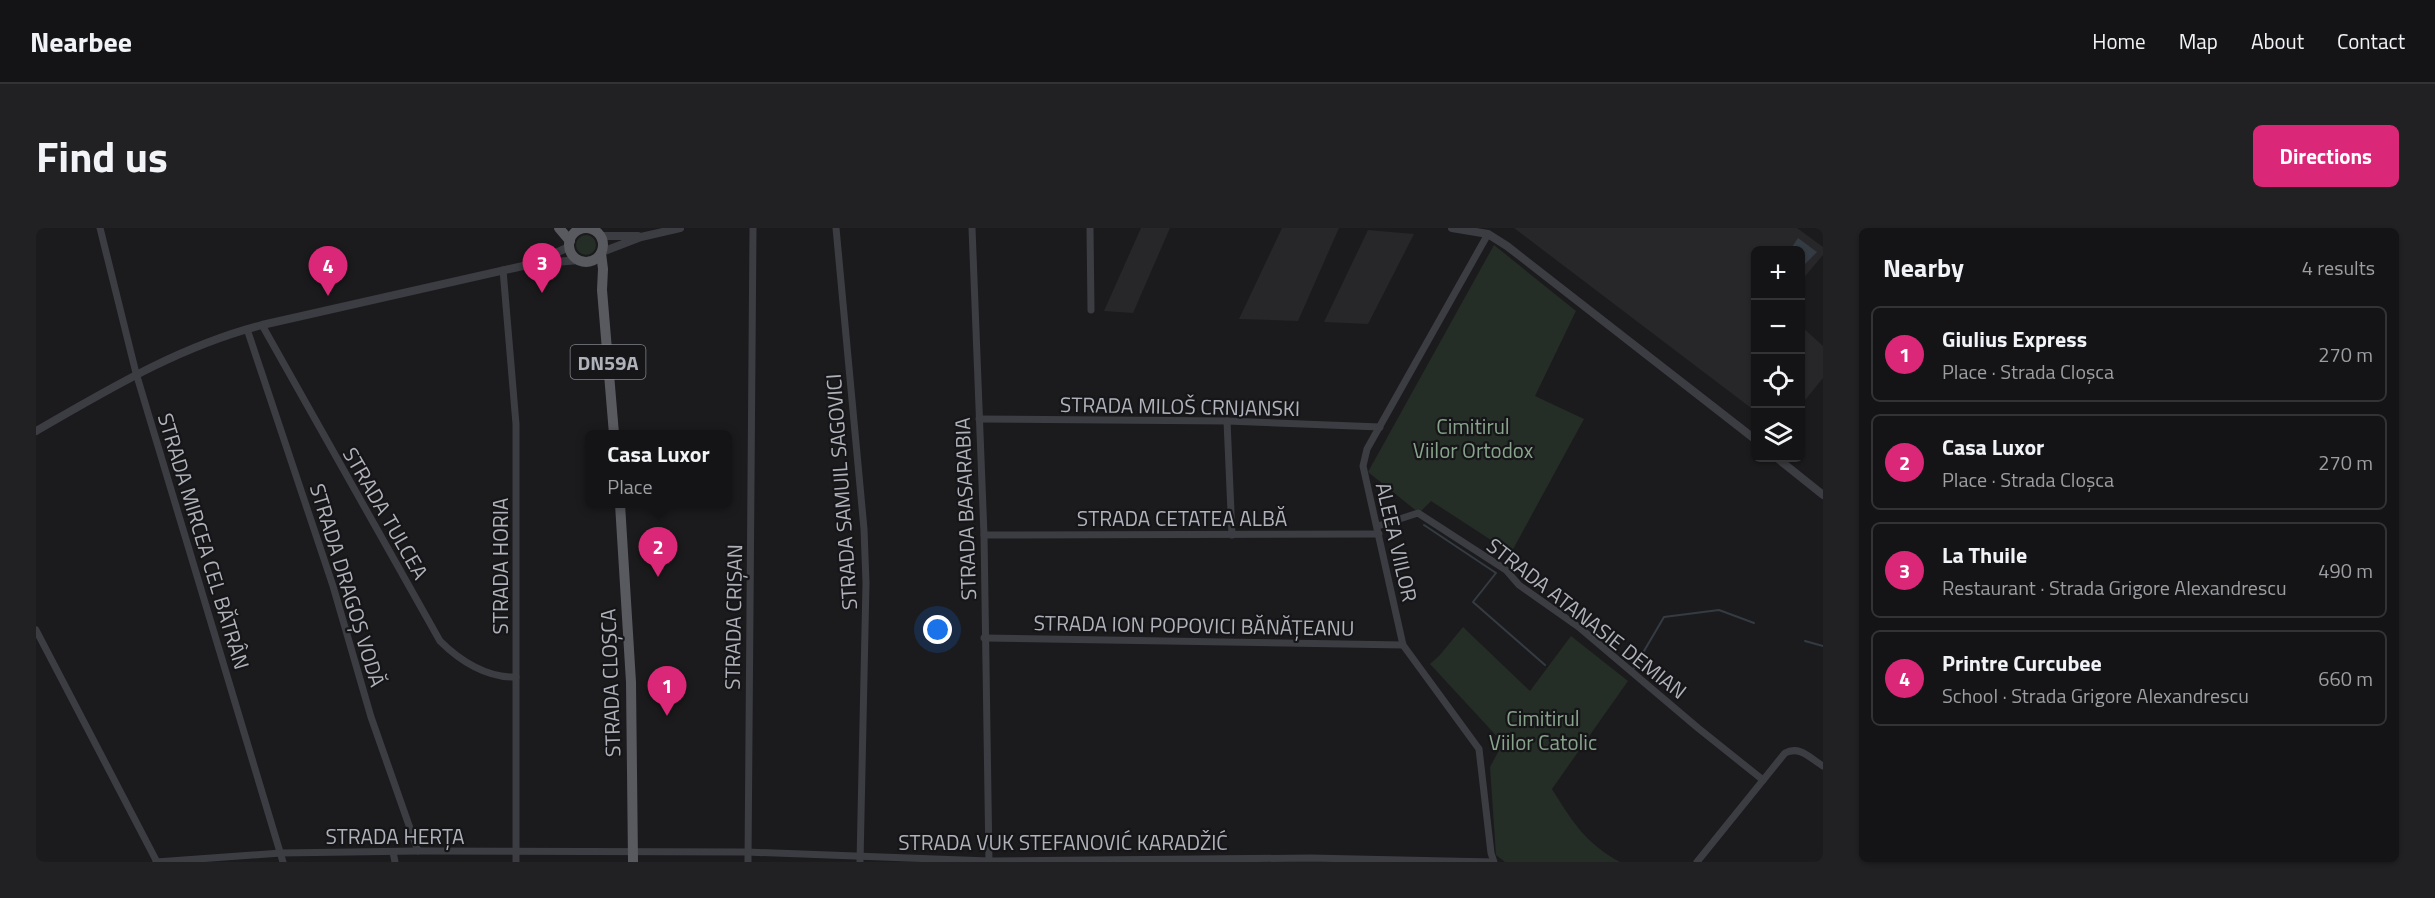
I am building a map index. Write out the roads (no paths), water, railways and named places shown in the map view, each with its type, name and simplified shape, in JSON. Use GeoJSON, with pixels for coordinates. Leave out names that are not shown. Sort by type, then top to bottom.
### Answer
{"type":"FeatureCollection","features":[{"type":"Feature","properties":{"kind":"main road","name":"DN59A"},"geometry":{"type":"LineString","coordinates":[[559,228],[570,244],[571,253],[594,273],[602,290]]}},
{"type":"Feature","properties":{"kind":"main road"},"geometry":{"type":"LineString","coordinates":[[570,244],[576,231],[584,228],[595,231],[601,236]]}},
{"type":"Feature","properties":{"kind":"main road","name":"DN59A"},"geometry":{"type":"LineString","coordinates":[[601,236],[603,246],[601,252],[602,290],[614,430]]}},
{"type":"Feature","properties":{"kind":"main road"},"geometry":{"type":"LineString","coordinates":[[582,261],[594,260],[601,252]]}},
{"type":"Feature","properties":{"kind":"main road","name":"STRADA CLOȘCA"},"geometry":{"type":"LineString","coordinates":[[620,508],[631,682],[633,857]]}},
{"type":"Feature","properties":{"kind":"street","name":"STRADA MIRCEA CEL BĂTRÂN"},"geometry":{"type":"LineString","coordinates":[[100,228],[136,373],[284,862]]}},
{"type":"Feature","properties":{"kind":"street"},"geometry":{"type":"LineString","coordinates":[[601,252],[641,237],[680,228]]}},
{"type":"Feature","properties":{"kind":"street","name":"STRADA CRIȘAN"},"geometry":{"type":"LineString","coordinates":[[747,862],[753,228]]}},
{"type":"Feature","properties":{"kind":"street","name":"STRADA SAMUIL SAGOVICI"},"geometry":{"type":"LineString","coordinates":[[836,228],[864,529],[866,573],[860,860]]}},
{"type":"Feature","properties":{"kind":"street","name":"STRADA BASARABIA"},"geometry":{"type":"LineString","coordinates":[[972,228],[984,535],[989,862]]}},
{"type":"Feature","properties":{"kind":"street"},"geometry":{"type":"LineString","coordinates":[[1090,228],[1091,310]]}},
{"type":"Feature","properties":{"kind":"street"},"geometry":{"type":"LineString","coordinates":[[1452,228],[1488,234],[1507,246],[1751,437]]}},
{"type":"Feature","properties":{"kind":"street","name":"ALEEA VIILOR"},"geometry":{"type":"LineString","coordinates":[[1488,234],[1367,448],[1363,466],[1403,645],[1479,749],[1494,862]]}},
{"type":"Feature","properties":{"kind":"street"},"geometry":{"type":"LineString","coordinates":[[601,236],[641,237]]}},
{"type":"Feature","properties":{"kind":"street"},"geometry":{"type":"LineString","coordinates":[[532,264],[570,244]]}},
{"type":"Feature","properties":{"kind":"street"},"geometry":{"type":"LineString","coordinates":[[36,431],[136,373],[195,346],[246,329],[532,264],[582,261]]}},
{"type":"Feature","properties":{"kind":"street","name":"STRADA HORIA"},"geometry":{"type":"LineString","coordinates":[[503,270],[516,424],[516,862]]}},
{"type":"Feature","properties":{"kind":"street","name":"STRADA TULCEA"},"geometry":{"type":"LineString","coordinates":[[262,325],[440,641],[453,654],[485,671],[504,677],[516,677]]}},
{"type":"Feature","properties":{"kind":"street","name":"STRADA DRAGOȘ VODĂ"},"geometry":{"type":"LineString","coordinates":[[246,329],[333,586],[371,717],[418,851]]}},
{"type":"Feature","properties":{"kind":"street","name":"STRADA MILOŠ CRNJANSKI"},"geometry":{"type":"LineString","coordinates":[[979,419],[1227,421],[1380,427]]}},
{"type":"Feature","properties":{"kind":"street"},"geometry":{"type":"LineString","coordinates":[[1227,421],[1232,535]]}},
{"type":"Feature","properties":{"kind":"street"},"geometry":{"type":"LineString","coordinates":[[1782,462],[1823,495]]}},
{"type":"Feature","properties":{"kind":"street","name":"STRADA ATANASIE DEMIAN"},"geometry":{"type":"LineString","coordinates":[[1379,530],[1418,513],[1506,570],[1519,585],[1580,628],[1763,780]]}},
{"type":"Feature","properties":{"kind":"street","name":"STRADA CETATEA ALBĂ"},"geometry":{"type":"LineString","coordinates":[[984,535],[1232,535],[1379,530]]}},
{"type":"Feature","properties":{"kind":"street"},"geometry":{"type":"LineString","coordinates":[[36,630],[157,862]]}},
{"type":"Feature","properties":{"kind":"street","name":"STRADA ION POPOVICI BĂNĂȚEANU"},"geometry":{"type":"LineString","coordinates":[[984,638],[1403,645]]}},
{"type":"Feature","properties":{"kind":"street"},"geometry":{"type":"LineString","coordinates":[[1700,861],[1763,780],[1790,750],[1800,750],[1823,766]]}},
{"type":"Feature","properties":{"kind":"street","name":"STRADA HERȚA"},"geometry":{"type":"LineString","coordinates":[[157,862],[281,854],[418,851],[633,857]]}},
{"type":"Feature","properties":{"kind":"street"},"geometry":{"type":"LineString","coordinates":[[393,852],[395,862]]}},
{"type":"Feature","properties":{"kind":"street","name":"STRADA VUK STEFANOVIĆ KARADŽIĆ"},"geometry":{"type":"LineString","coordinates":[[633,857],[747,852],[860,860],[989,862],[1311,858],[1494,862]]}},
{"type":"Feature","properties":{"kind":"waterway"},"geometry":{"type":"LineString","coordinates":[[1424,525],[1496,573],[1473,602],[1545,665]]}},
{"type":"Feature","properties":{"kind":"waterway"},"geometry":{"type":"LineString","coordinates":[[1634,668],[1664,617],[1719,610],[1754,623]]}},
{"type":"Feature","properties":{"kind":"waterway"},"geometry":{"type":"LineString","coordinates":[[1805,641],[1823,646]]}},
{"type":"Feature","properties":{"kind":"place","name":"La Thuile"},"geometry":{"type":"Point","coordinates":[542,293]}},
{"type":"Feature","properties":{"kind":"place","name":"Printre Curcubee"},"geometry":{"type":"Point","coordinates":[328,296]}},
{"type":"Feature","properties":{"kind":"place","name":"Casa Luxor"},"geometry":{"type":"Point","coordinates":[658,577]}},
{"type":"Feature","properties":{"kind":"place","name":"Giulius Express"},"geometry":{"type":"Point","coordinates":[667,716]}},
{"type":"Feature","properties":{"kind":"park label","name":"Cimitirul Viilor Ortodox"},"geometry":{"type":"Point","coordinates":[1473,438]}},
{"type":"Feature","properties":{"kind":"park label","name":"Cimitirul Viilor Catolic"},"geometry":{"type":"Point","coordinates":[1543,730]}}]}
